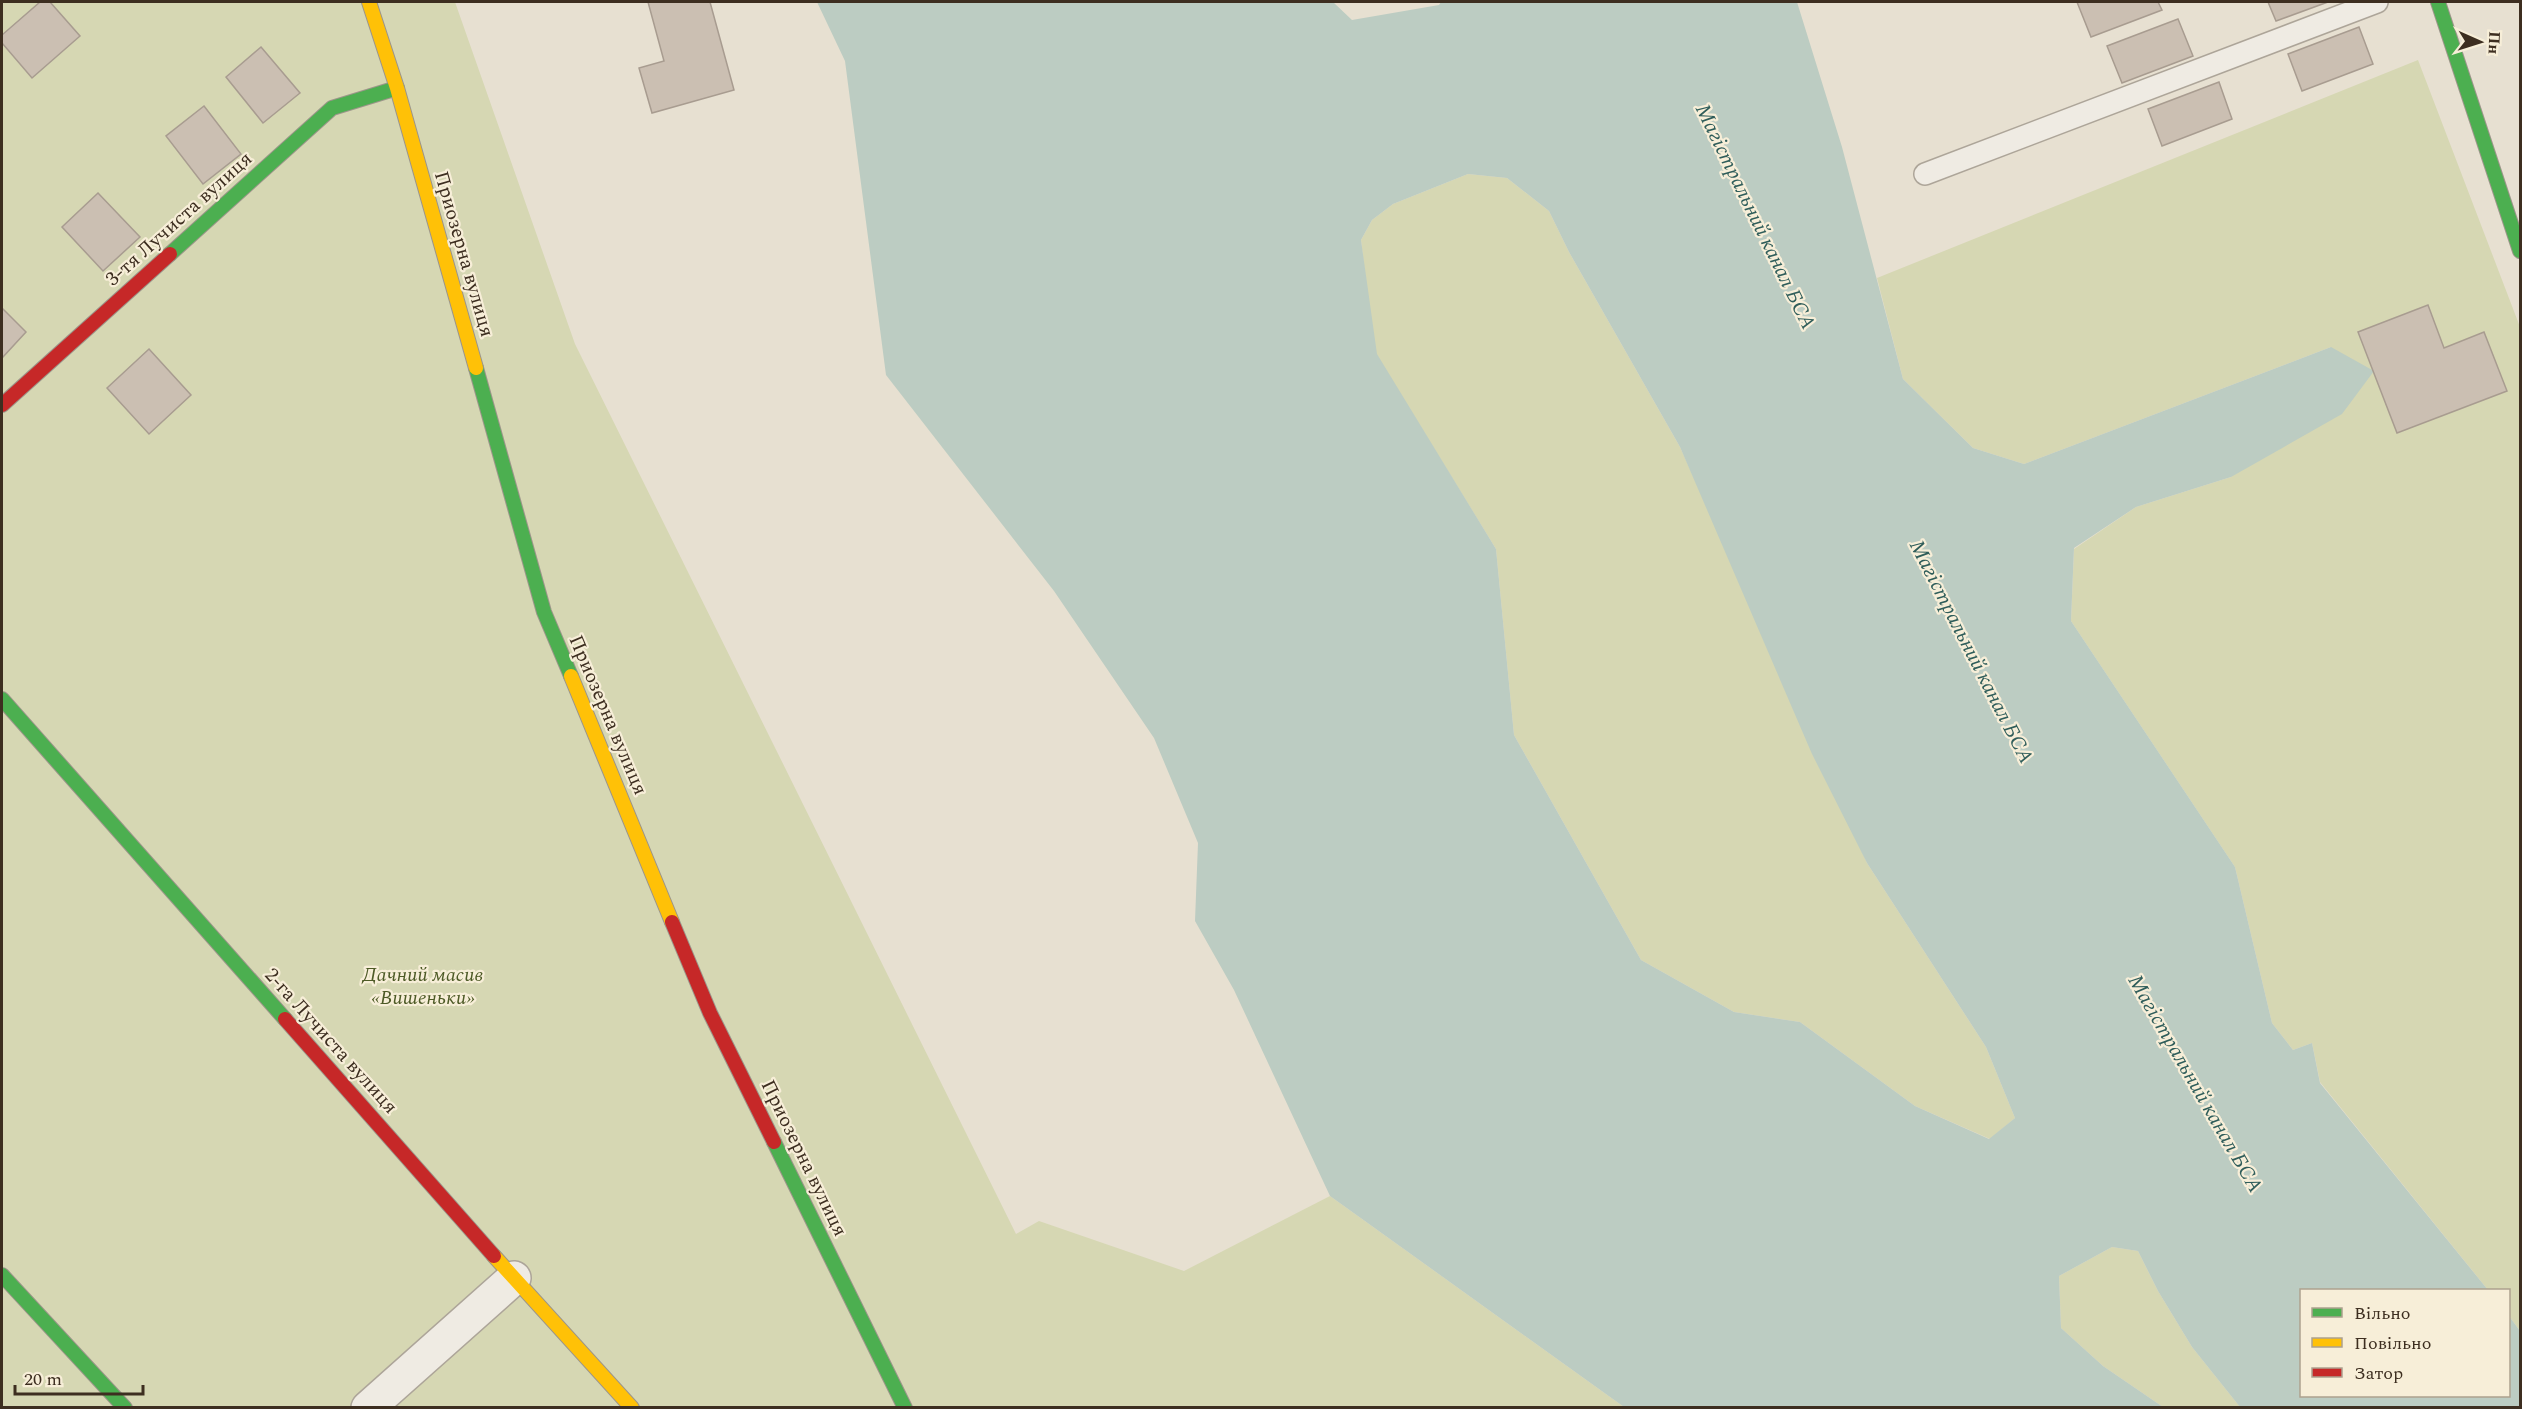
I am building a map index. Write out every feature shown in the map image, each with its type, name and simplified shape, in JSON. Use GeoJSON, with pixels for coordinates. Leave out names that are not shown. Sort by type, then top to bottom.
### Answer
{"type":"FeatureCollection","features":[{"type":"Feature","properties":{"kind":"street","name":"Приозерна вулиця"},"geometry":{"type":"LineString","coordinates":[[369,2],[397,88],[544,612],[710,1013],[905,1407]]}},
{"type":"Feature","properties":{"kind":"street"},"geometry":{"type":"LineString","coordinates":[[2438,2],[2520,251]]}},
{"type":"Feature","properties":{"kind":"street","name":"3-тя Лучиста вулиця"},"geometry":{"type":"LineString","coordinates":[[2,405],[332,108],[397,88]]}},
{"type":"Feature","properties":{"kind":"street","name":"2-га Лучиста вулиця"},"geometry":{"type":"LineString","coordinates":[[2,699],[514,1278],[632,1407]]}},
{"type":"Feature","properties":{"kind":"street"},"geometry":{"type":"LineString","coordinates":[[2,1275],[125,1407]]}},
{"type":"Feature","properties":{"kind":"street"},"geometry":{"type":"LineString","coordinates":[[368,1407],[514,1278]]}},
{"type":"Feature","properties":{"kind":"lane"},"geometry":{"type":"LineString","coordinates":[[1925,174],[2377,2]]}},
{"type":"Feature","properties":{"kind":"green space","name":"Дачний масив «Вишеньки»"},"geometry":{"type":"Polygon","coordinates":[[[2,2],[455,2],[575,344],[1016,1234],[1039,1221],[1184,1271],[1330,1196],[1624,1407],[2,1408],[2,2]]]}},
{"type":"Feature","properties":{"kind":"green space"},"geometry":{"type":"Polygon","coordinates":[[[2418,60],[2520,327],[2520,1331],[2510,1317],[2510,1289],[2487,1289],[2320,1082],[2312,1043],[2293,1050],[2272,1023],[2235,867],[2071,621],[2074,549],[2136,507],[2231,477],[2331,347],[2024,464],[1973,448],[1903,379],[1877,278],[2418,60]]]}},
{"type":"Feature","properties":{"kind":"green space"},"geometry":{"type":"Polygon","coordinates":[[[1468,174],[1507,178],[1549,211],[1569,252],[1680,447],[1867,863],[1986,1047],[2015,1118],[1990,1139],[1915,1106],[1800,1022],[1734,1012],[1641,960],[1514,735],[1496,549],[1374,351],[1361,240],[1372,220],[1393,204],[1468,174]]]}},
{"type":"Feature","properties":{"kind":"green space"},"geometry":{"type":"Polygon","coordinates":[[[2112,1247],[2138,1251],[2158,1291],[2192,1347],[2240,1407],[2163,1407],[2103,1366],[2061,1328],[2059,1276],[2112,1247]]]}},
{"type":"Feature","properties":{"kind":"water","name":"Магістральний канал БСА"},"geometry":{"type":"Polygon","coordinates":[[[817,2],[1333,2],[1352,20],[1439,5],[1441,2],[1797,2],[1842,147],[1903,379],[1973,448],[2024,464],[2331,347],[2374,371],[2342,414],[2231,477],[2136,507],[2074,548],[2071,621],[2235,867],[2272,1023],[2293,1050],[2312,1043],[2320,1083],[2487,1289],[2300,1289],[2300,1397],[2510,1397],[2510,1317],[2520,1331],[2520,1407],[2240,1407],[2192,1347],[2158,1291],[2138,1251],[2112,1247],[2059,1276],[2061,1328],[2103,1366],[2163,1407],[1624,1407],[1330,1196],[1234,990],[1195,921],[1198,843],[1154,738],[1054,591],[886,375],[845,61],[817,2]],[[1468,174],[1393,204],[1372,220],[1361,240],[1377,354],[1496,549],[1514,735],[1641,960],[1734,1012],[1800,1022],[1915,1106],[1989,1139],[2015,1118],[1986,1047],[1867,863],[1812,754],[1680,447],[1569,252],[1549,211],[1507,178],[1468,174]]]}},
{"type":"Feature","properties":{"kind":"building"},"geometry":{"type":"Polygon","coordinates":[[[40,2],[50,2],[80,36],[32,78],[2,43],[2,35],[40,2]]]}},
{"type":"Feature","properties":{"kind":"building"},"geometry":{"type":"Polygon","coordinates":[[[648,2],[710,2],[734,90],[652,113],[639,68],[664,61],[648,2]]]}},
{"type":"Feature","properties":{"kind":"building"},"geometry":{"type":"Polygon","coordinates":[[[2077,2],[2158,2],[2162,10],[2091,37],[2077,2]]]}},
{"type":"Feature","properties":{"kind":"building"},"geometry":{"type":"Polygon","coordinates":[[[2268,2],[2328,2],[2276,21],[2268,2]]]}},
{"type":"Feature","properties":{"kind":"building"},"geometry":{"type":"Polygon","coordinates":[[[2178,19],[2193,56],[2122,83],[2107,46],[2178,19]]]}},
{"type":"Feature","properties":{"kind":"building"},"geometry":{"type":"Polygon","coordinates":[[[2359,27],[2373,64],[2302,91],[2288,54],[2359,27]]]}},
{"type":"Feature","properties":{"kind":"building"},"geometry":{"type":"Polygon","coordinates":[[[261,47],[300,93],[263,123],[226,77],[261,47]]]}},
{"type":"Feature","properties":{"kind":"building"},"geometry":{"type":"Polygon","coordinates":[[[2219,82],[2232,119],[2162,146],[2148,109],[2219,82]]]}},
{"type":"Feature","properties":{"kind":"building"},"geometry":{"type":"Polygon","coordinates":[[[204,106],[241,154],[203,184],[166,136],[204,106]]]}},
{"type":"Feature","properties":{"kind":"building"},"geometry":{"type":"Polygon","coordinates":[[[98,193],[140,237],[103,271],[62,227],[98,193]]]}},
{"type":"Feature","properties":{"kind":"building"},"geometry":{"type":"Polygon","coordinates":[[[2428,305],[2444,348],[2484,332],[2507,391],[2397,433],[2358,332],[2428,305]]]}},
{"type":"Feature","properties":{"kind":"building"},"geometry":{"type":"Polygon","coordinates":[[[2,308],[26,332],[2,358],[2,308]]]}},
{"type":"Feature","properties":{"kind":"building"},"geometry":{"type":"Polygon","coordinates":[[[149,349],[191,395],[149,434],[107,388],[149,349]]]}},
{"type":"Feature","properties":{"kind":"traffic: fast"},"geometry":{"type":"LineString","coordinates":[[2438,2],[2520,251]]}},
{"type":"Feature","properties":{"kind":"traffic: fast"},"geometry":{"type":"LineString","coordinates":[[170,254],[332,108],[397,88]]}},
{"type":"Feature","properties":{"kind":"traffic: fast"},"geometry":{"type":"LineString","coordinates":[[476,368],[544,612],[571,676]]}},
{"type":"Feature","properties":{"kind":"traffic: fast"},"geometry":{"type":"LineString","coordinates":[[2,699],[285,1019]]}},
{"type":"Feature","properties":{"kind":"traffic: fast"},"geometry":{"type":"LineString","coordinates":[[774,1142],[905,1408]]}},
{"type":"Feature","properties":{"kind":"traffic: fast"},"geometry":{"type":"LineString","coordinates":[[2,1275],[125,1408]]}},
{"type":"Feature","properties":{"kind":"traffic: slow"},"geometry":{"type":"LineString","coordinates":[[369,2],[397,88],[476,368]]}},
{"type":"Feature","properties":{"kind":"traffic: slow"},"geometry":{"type":"LineString","coordinates":[[571,676],[672,922]]}},
{"type":"Feature","properties":{"kind":"traffic: slow"},"geometry":{"type":"LineString","coordinates":[[494,1256],[632,1408]]}},
{"type":"Feature","properties":{"kind":"traffic: jam"},"geometry":{"type":"LineString","coordinates":[[2,405],[170,254]]}},
{"type":"Feature","properties":{"kind":"traffic: jam"},"geometry":{"type":"LineString","coordinates":[[672,922],[710,1013],[774,1142]]}},
{"type":"Feature","properties":{"kind":"traffic: jam"},"geometry":{"type":"LineString","coordinates":[[285,1019],[494,1256]]}}]}
